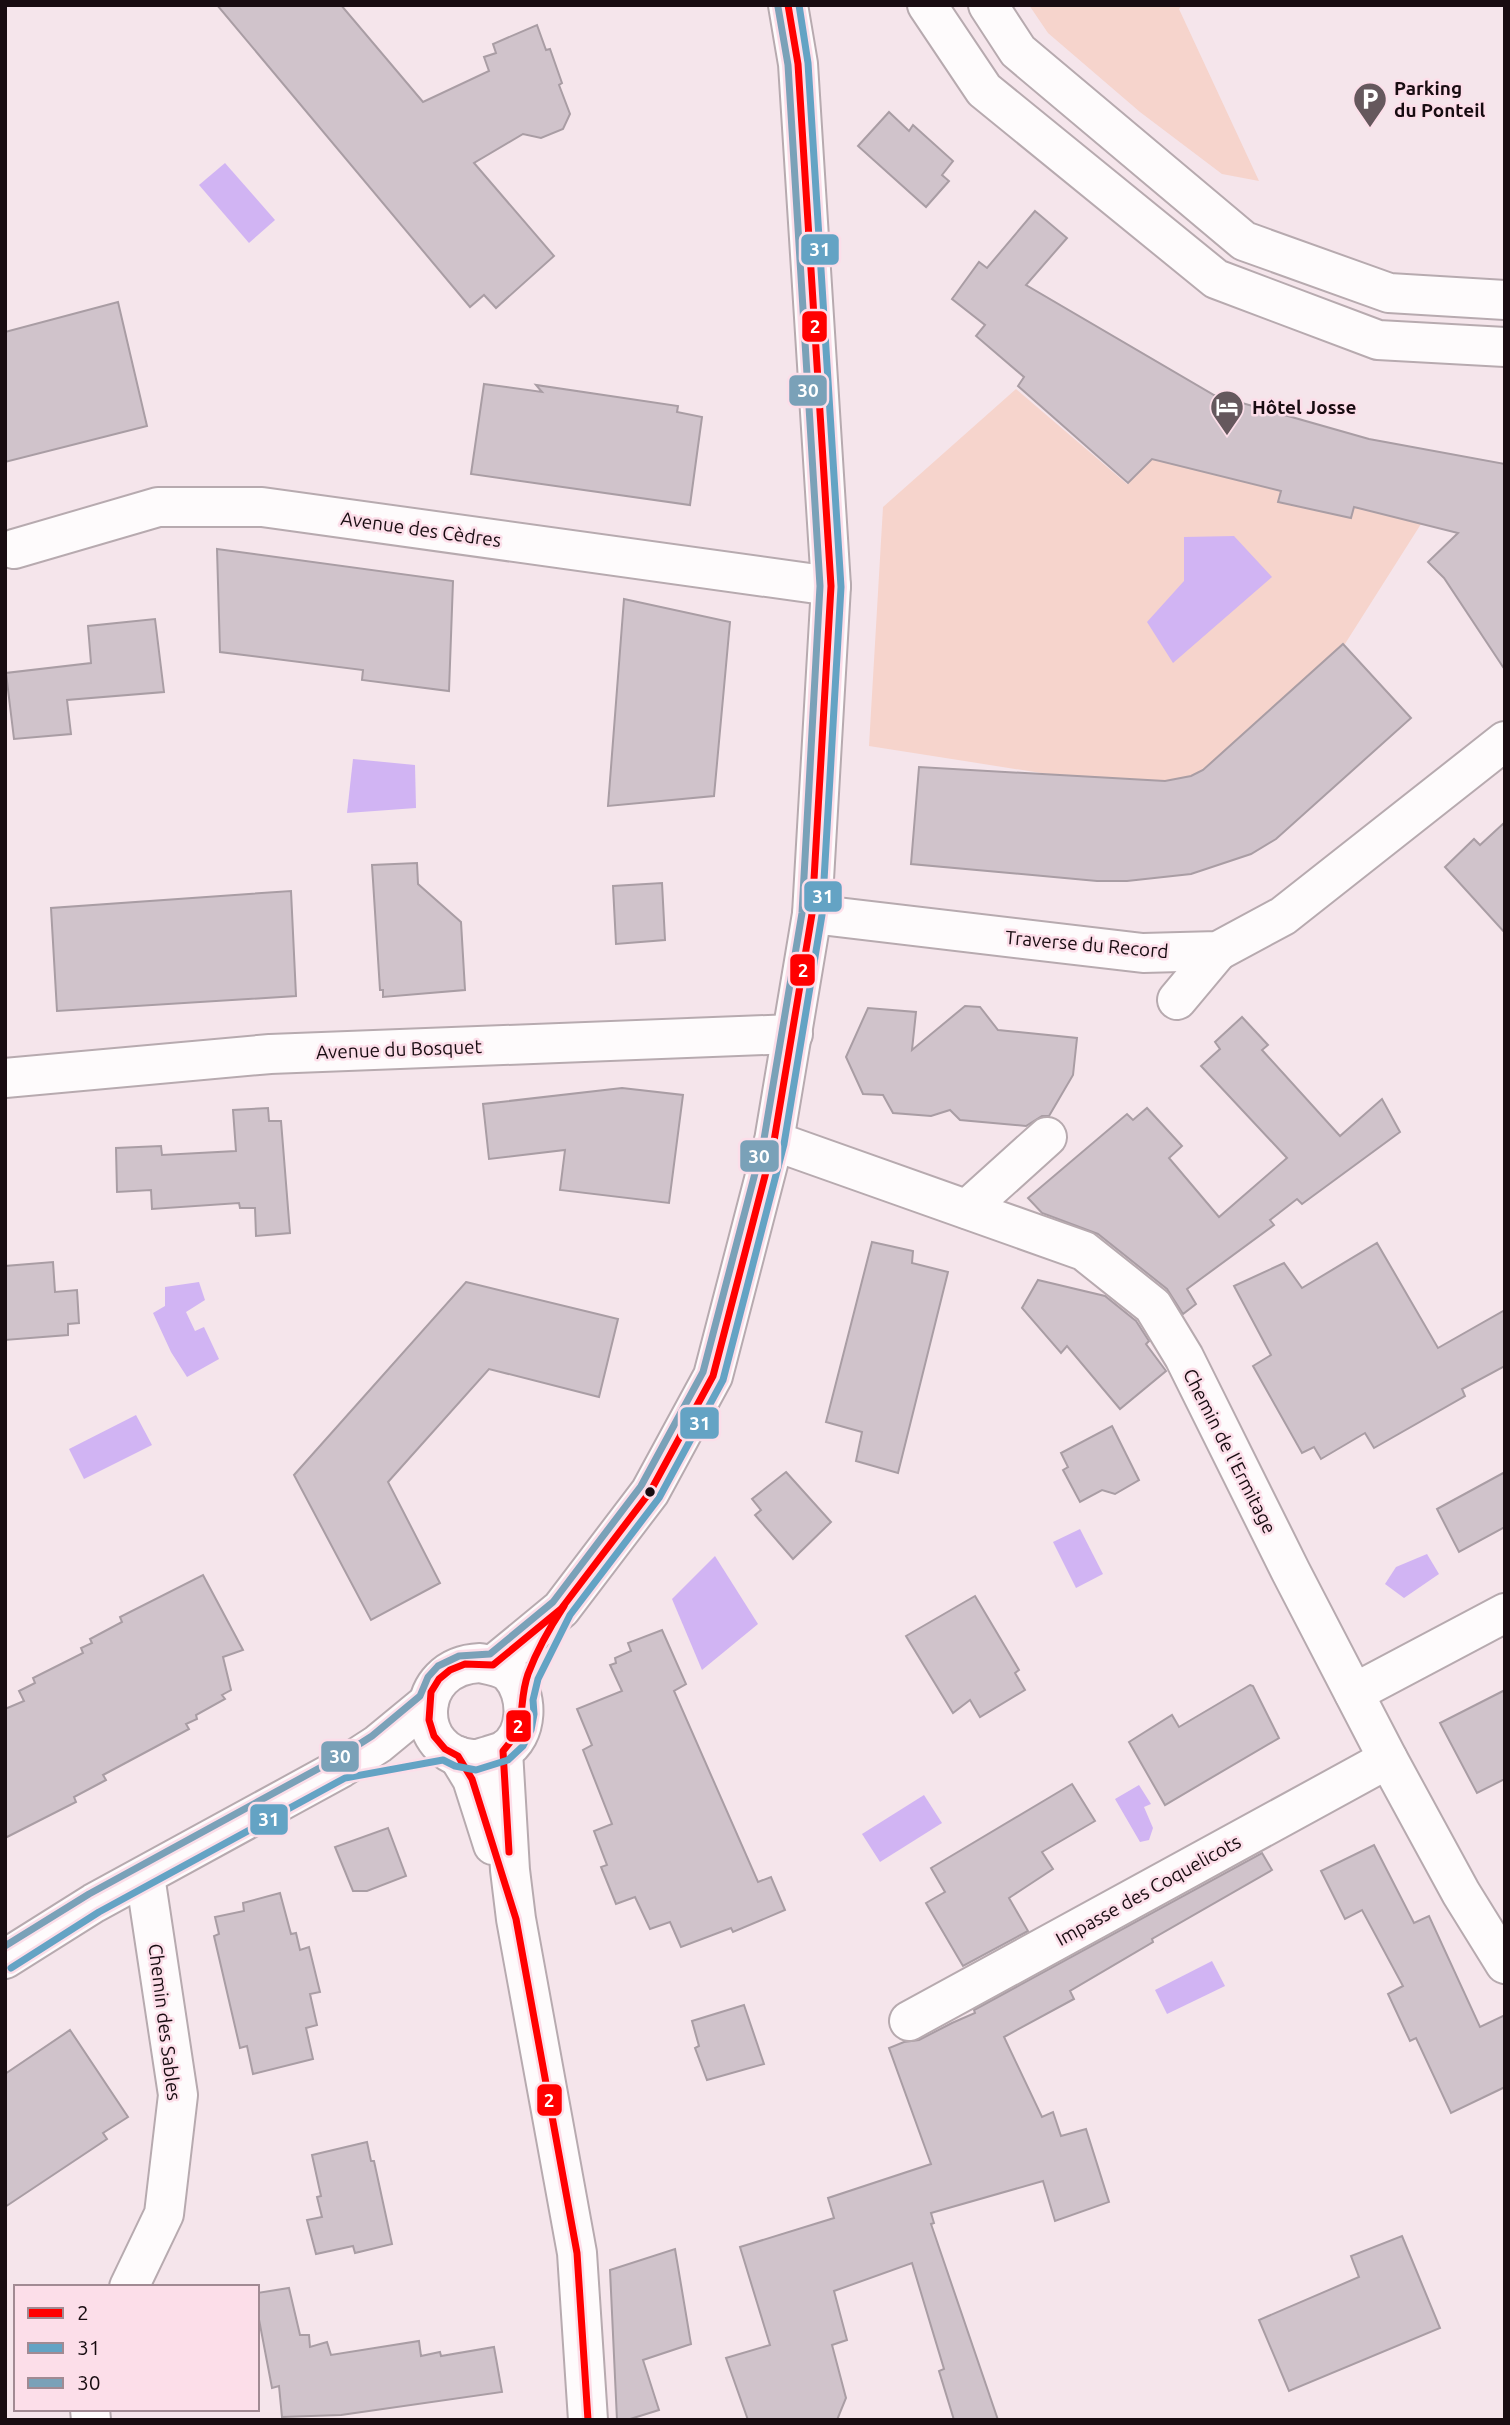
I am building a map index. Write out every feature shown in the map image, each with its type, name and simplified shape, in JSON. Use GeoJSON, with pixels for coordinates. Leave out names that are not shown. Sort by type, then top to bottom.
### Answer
{"type":"FeatureCollection","features":[{"type":"Feature","properties":{"kind":"street"},"geometry":{"type":"LineString","coordinates":[[522,1699],[528,1675],[561,1609],[650,1492],[713,1376],[774,1140],[812,914],[831,586],[798,64],[788,5]]}},
{"type":"Feature","properties":{"kind":"street"},"geometry":{"type":"LineString","coordinates":[[927,5],[984,90],[1216,279],[1378,340],[1505,347]]}},
{"type":"Feature","properties":{"kind":"street"},"geometry":{"type":"LineString","coordinates":[[988,5],[1018,51],[1244,241],[1389,293],[1505,300]]}},
{"type":"Feature","properties":{"kind":"street"},"geometry":{"type":"LineString","coordinates":[[1084,172],[1115,133]]}},
{"type":"Feature","properties":{"kind":"street"},"geometry":{"type":"LineString","coordinates":[[1289,306],[1314,266]]}},
{"type":"Feature","properties":{"kind":"street","name":"Avenue des Cèdres"},"geometry":{"type":"LineString","coordinates":[[14,549],[158,507],[262,507],[831,586]]}},
{"type":"Feature","properties":{"kind":"street","name":"Traverse du Record"},"geometry":{"type":"LineString","coordinates":[[812,914],[1143,953],[1218,951],[1283,916],[1505,741]]}},
{"type":"Feature","properties":{"kind":"street"},"geometry":{"type":"LineString","coordinates":[[1177,1000],[1218,951]]}},
{"type":"Feature","properties":{"kind":"street","name":"Avenue du Bosquet"},"geometry":{"type":"LineString","coordinates":[[5,1078],[270,1054],[793,1034]]}},
{"type":"Feature","properties":{"kind":"street"},"geometry":{"type":"LineString","coordinates":[[967,1209],[1047,1137]]}},
{"type":"Feature","properties":{"kind":"street","name":"Chemin de l'Ermitage"},"geometry":{"type":"LineString","coordinates":[[774,1140],[1084,1251],[1153,1306],[1184,1357],[1388,1759],[1461,1893],[1505,1964]]}},
{"type":"Feature","properties":{"kind":"street"},"geometry":{"type":"LineString","coordinates":[[492,1665],[561,1609]]}},
{"type":"Feature","properties":{"kind":"street"},"geometry":{"type":"LineString","coordinates":[[1354,1693],[1505,1613]]}},
{"type":"Feature","properties":{"kind":"street"},"geometry":{"type":"LineString","coordinates":[[341,1768],[452,1752],[474,1760],[503,1751],[514,1741],[524,1714],[522,1699],[509,1672],[492,1665],[465,1664],[450,1670],[439,1679],[431,1692],[429,1720],[434,1736],[452,1752],[472,1779],[516,1919]]}},
{"type":"Feature","properties":{"kind":"street"},"geometry":{"type":"LineString","coordinates":[[5,1959],[94,1903],[341,1768],[378,1744],[429,1702]]}},
{"type":"Feature","properties":{"kind":"street"},"geometry":{"type":"LineString","coordinates":[[503,1751],[509,1857],[516,1919],[577,2253],[588,2420]]}},
{"type":"Feature","properties":{"kind":"street","name":"Impasse des Coquelicots"},"geometry":{"type":"LineString","coordinates":[[909,2021],[1388,1759]]}},
{"type":"Feature","properties":{"kind":"street","name":"Chemin des Sables"},"geometry":{"type":"LineString","coordinates":[[130,2285],[164,2214],[178,2095],[145,1875]]}},
{"type":"Feature","properties":{"kind":"shaded area"},"geometry":{"type":"Polygon","coordinates":[[[1029,5],[1182,5],[1179,9],[1259,181],[1222,174],[1140,112],[1048,33],[1029,5]]]}},
{"type":"Feature","properties":{"kind":"shaded area"},"geometry":{"type":"Polygon","coordinates":[[[225,163],[275,220],[249,243],[199,185],[225,163]]]}},
{"type":"Feature","properties":{"kind":"shaded area"},"geometry":{"type":"Polygon","coordinates":[[[1016,389],[1127,484],[1153,455],[1421,524],[1343,647],[1191,781],[1092,781],[869,746],[883,507],[1016,389]]]}},
{"type":"Feature","properties":{"kind":"shaded area"},"geometry":{"type":"Polygon","coordinates":[[[1234,536],[1272,577],[1173,663],[1147,622],[1184,581],[1184,537],[1234,536]]]}},
{"type":"Feature","properties":{"kind":"shaded area"},"geometry":{"type":"Polygon","coordinates":[[[353,759],[415,765],[416,808],[347,813],[353,759]]]}},
{"type":"Feature","properties":{"kind":"shaded area"},"geometry":{"type":"Polygon","coordinates":[[[199,1282],[205,1300],[186,1312],[195,1331],[204,1327],[219,1359],[187,1377],[171,1352],[153,1313],[165,1306],[165,1287],[199,1282]]]}},
{"type":"Feature","properties":{"kind":"shaded area"},"geometry":{"type":"Polygon","coordinates":[[[136,1415],[152,1445],[84,1479],[69,1449],[136,1415]]]}},
{"type":"Feature","properties":{"kind":"shaded area"},"geometry":{"type":"Polygon","coordinates":[[[1080,1529],[1103,1574],[1076,1588],[1053,1542],[1080,1529]]]}},
{"type":"Feature","properties":{"kind":"shaded area"},"geometry":{"type":"Polygon","coordinates":[[[1427,1554],[1439,1574],[1404,1598],[1385,1584],[1396,1567],[1427,1554]]]}},
{"type":"Feature","properties":{"kind":"shaded area"},"geometry":{"type":"Polygon","coordinates":[[[715,1556],[758,1624],[702,1670],[672,1599],[715,1556]]]}},
{"type":"Feature","properties":{"kind":"shaded area"},"geometry":{"type":"Polygon","coordinates":[[[1139,1785],[1151,1804],[1144,1807],[1153,1828],[1149,1840],[1140,1842],[1115,1799],[1139,1785]]]}},
{"type":"Feature","properties":{"kind":"shaded area"},"geometry":{"type":"Polygon","coordinates":[[[924,1795],[942,1823],[880,1862],[862,1834],[924,1795]]]}},
{"type":"Feature","properties":{"kind":"shaded area"},"geometry":{"type":"Polygon","coordinates":[[[1212,1961],[1225,1986],[1167,2014],[1155,1990],[1212,1961]]]}},
{"type":"Feature","properties":{"kind":"building"},"geometry":{"type":"Polygon","coordinates":[[[217,5],[341,5],[423,102],[489,71],[484,57],[496,53],[493,44],[537,25],[546,50],[550,49],[570,114],[563,129],[541,138],[523,134],[474,163],[554,256],[496,308],[484,295],[470,307],[217,5]]]}},
{"type":"Feature","properties":{"kind":"building"},"geometry":{"type":"Polygon","coordinates":[[[889,112],[909,131],[913,125],[953,161],[942,175],[949,181],[926,207],[858,146],[889,112]]]}},
{"type":"Feature","properties":{"kind":"building"},"geometry":{"type":"Polygon","coordinates":[[[1035,211],[1067,238],[1026,285],[1214,395],[1369,439],[1505,464],[1505,670],[1444,578],[1428,562],[1458,533],[1354,507],[1351,518],[1278,502],[1281,491],[1152,459],[1128,483],[1018,386],[1024,377],[976,336],[985,325],[952,299],[979,262],[987,268],[1035,211]]]}},
{"type":"Feature","properties":{"kind":"building"},"geometry":{"type":"Polygon","coordinates":[[[118,302],[147,426],[5,462],[5,332],[118,302]]]}},
{"type":"Feature","properties":{"kind":"building"},"geometry":{"type":"Polygon","coordinates":[[[484,384],[542,392],[536,385],[678,406],[677,412],[702,417],[690,505],[471,474],[484,384]]]}},
{"type":"Feature","properties":{"kind":"building"},"geometry":{"type":"Polygon","coordinates":[[[217,549],[453,581],[449,691],[362,680],[363,670],[220,652],[217,549]]]}},
{"type":"Feature","properties":{"kind":"building"},"geometry":{"type":"Polygon","coordinates":[[[624,599],[730,622],[714,796],[608,806],[624,599]]]}},
{"type":"Feature","properties":{"kind":"building"},"geometry":{"type":"Polygon","coordinates":[[[155,619],[164,692],[67,700],[71,734],[14,739],[6,673],[91,663],[88,626],[155,619]]]}},
{"type":"Feature","properties":{"kind":"building"},"geometry":{"type":"Polygon","coordinates":[[[1343,644],[1411,718],[1276,839],[1251,854],[1191,874],[1127,881],[1097,881],[911,864],[919,767],[1165,781],[1191,776],[1203,770],[1343,644]]]}},
{"type":"Feature","properties":{"kind":"building"},"geometry":{"type":"Polygon","coordinates":[[[1505,822],[1505,933],[1445,867],[1474,839],[1480,845],[1505,822]]]}},
{"type":"Feature","properties":{"kind":"building"},"geometry":{"type":"Polygon","coordinates":[[[417,863],[418,884],[461,922],[465,990],[383,997],[383,990],[380,990],[372,865],[417,863]]]}},
{"type":"Feature","properties":{"kind":"building"},"geometry":{"type":"Polygon","coordinates":[[[662,883],[665,940],[616,944],[613,886],[662,883]]]}},
{"type":"Feature","properties":{"kind":"building"},"geometry":{"type":"Polygon","coordinates":[[[291,891],[296,996],[57,1011],[51,908],[291,891]]]}},
{"type":"Feature","properties":{"kind":"building"},"geometry":{"type":"Polygon","coordinates":[[[965,1006],[980,1007],[998,1030],[1077,1038],[1073,1075],[1049,1116],[1042,1116],[1026,1126],[960,1120],[950,1110],[931,1116],[893,1113],[883,1095],[863,1094],[846,1057],[868,1008],[916,1012],[912,1050],[965,1006]]]}},
{"type":"Feature","properties":{"kind":"building"},"geometry":{"type":"Polygon","coordinates":[[[1242,1017],[1268,1045],[1262,1050],[1340,1136],[1382,1099],[1400,1132],[1302,1204],[1297,1199],[1270,1220],[1274,1225],[1187,1289],[1196,1304],[1183,1314],[1167,1289],[1098,1234],[1042,1213],[1028,1198],[1127,1114],[1133,1120],[1147,1108],[1182,1146],[1169,1158],[1219,1217],[1287,1158],[1201,1066],[1220,1049],[1215,1042],[1242,1017]]]}},
{"type":"Feature","properties":{"kind":"building"},"geometry":{"type":"Polygon","coordinates":[[[622,1088],[683,1095],[669,1203],[560,1190],[565,1150],[489,1159],[483,1104],[622,1088]]]}},
{"type":"Feature","properties":{"kind":"building"},"geometry":{"type":"Polygon","coordinates":[[[268,1108],[269,1121],[281,1121],[290,1233],[256,1236],[255,1208],[240,1208],[239,1203],[152,1209],[151,1190],[117,1192],[116,1148],[161,1146],[162,1155],[236,1151],[233,1110],[268,1108]]]}},
{"type":"Feature","properties":{"kind":"building"},"geometry":{"type":"Polygon","coordinates":[[[872,1242],[913,1251],[912,1263],[948,1272],[898,1473],[856,1461],[862,1432],[826,1422],[872,1242]]]}},
{"type":"Feature","properties":{"kind":"building"},"geometry":{"type":"Polygon","coordinates":[[[1377,1243],[1438,1348],[1505,1310],[1505,1366],[1462,1389],[1465,1396],[1374,1448],[1365,1433],[1321,1459],[1314,1447],[1302,1453],[1253,1366],[1271,1355],[1234,1286],[1284,1263],[1302,1288],[1377,1243]]]}},
{"type":"Feature","properties":{"kind":"building"},"geometry":{"type":"Polygon","coordinates":[[[53,1262],[55,1292],[77,1290],[79,1323],[68,1324],[68,1335],[5,1340],[5,1266],[53,1262]]]}},
{"type":"Feature","properties":{"kind":"building"},"geometry":{"type":"Polygon","coordinates":[[[1038,1280],[1105,1296],[1136,1321],[1149,1341],[1146,1344],[1166,1371],[1120,1409],[1067,1346],[1061,1353],[1022,1308],[1038,1280]]]}},
{"type":"Feature","properties":{"kind":"building"},"geometry":{"type":"Polygon","coordinates":[[[466,1282],[618,1319],[599,1397],[489,1369],[388,1482],[440,1583],[371,1620],[294,1475],[466,1282]]]}},
{"type":"Feature","properties":{"kind":"building"},"geometry":{"type":"Polygon","coordinates":[[[1112,1426],[1139,1480],[1115,1494],[1102,1490],[1080,1502],[1063,1470],[1068,1467],[1061,1453],[1112,1426]]]}},
{"type":"Feature","properties":{"kind":"building"},"geometry":{"type":"Polygon","coordinates":[[[786,1472],[831,1522],[793,1559],[755,1515],[761,1510],[752,1499],[786,1472]]]}},
{"type":"Feature","properties":{"kind":"building"},"geometry":{"type":"Polygon","coordinates":[[[1505,1472],[1505,1527],[1459,1552],[1437,1509],[1505,1472]]]}},
{"type":"Feature","properties":{"kind":"building"},"geometry":{"type":"Polygon","coordinates":[[[203,1575],[243,1650],[223,1657],[231,1690],[222,1695],[225,1699],[196,1715],[197,1719],[186,1724],[189,1729],[103,1775],[106,1780],[74,1797],[76,1802],[5,1838],[5,1709],[24,1701],[19,1691],[35,1683],[33,1678],[83,1653],[81,1648],[92,1643],[90,1639],[122,1622],[120,1617],[203,1575]]]}},
{"type":"Feature","properties":{"kind":"building"},"geometry":{"type":"Polygon","coordinates":[[[975,1596],[1019,1670],[1015,1673],[1025,1690],[980,1717],[970,1700],[953,1713],[906,1636],[975,1596]]]}},
{"type":"Feature","properties":{"kind":"building"},"geometry":{"type":"Polygon","coordinates":[[[662,1630],[686,1684],[674,1691],[758,1882],[771,1877],[785,1910],[733,1932],[731,1928],[681,1947],[670,1922],[650,1929],[635,1897],[616,1904],[601,1867],[607,1865],[594,1831],[612,1824],[583,1750],[592,1745],[577,1709],[622,1691],[610,1665],[616,1663],[615,1658],[631,1651],[628,1643],[662,1630]]]}},
{"type":"Feature","properties":{"kind":"building"},"geometry":{"type":"Polygon","coordinates":[[[1250,1685],[1253,1686],[1279,1738],[1165,1805],[1129,1742],[1172,1715],[1179,1727],[1250,1685]]]}},
{"type":"Feature","properties":{"kind":"building"},"geometry":{"type":"Polygon","coordinates":[[[1505,1690],[1505,1779],[1477,1793],[1440,1723],[1505,1690]]]}},
{"type":"Feature","properties":{"kind":"building"},"geometry":{"type":"Polygon","coordinates":[[[1072,1784],[1095,1821],[1042,1852],[1053,1869],[1009,1898],[1028,1931],[963,1966],[926,1903],[945,1892],[931,1868],[1072,1784]]]}},
{"type":"Feature","properties":{"kind":"building"},"geometry":{"type":"Polygon","coordinates":[[[388,1828],[406,1876],[367,1891],[353,1891],[335,1847],[388,1828]]]}},
{"type":"Feature","properties":{"kind":"building"},"geometry":{"type":"Polygon","coordinates":[[[1374,1845],[1414,1923],[1429,1916],[1480,2027],[1505,2015],[1505,2087],[1451,2113],[1416,2038],[1410,2041],[1388,1994],[1403,1986],[1362,1910],[1345,1919],[1321,1871],[1374,1845]]]}},
{"type":"Feature","properties":{"kind":"building"},"geometry":{"type":"Polygon","coordinates":[[[1262,1853],[1272,1870],[1152,1939],[1153,1942],[1070,1991],[1074,1999],[1004,2037],[1042,2117],[1053,2112],[1061,2136],[1086,2129],[1109,2202],[1055,2221],[1043,2181],[931,2213],[934,2223],[931,2224],[998,2420],[954,2420],[939,2371],[944,2369],[912,2263],[834,2291],[847,2340],[832,2345],[846,2398],[837,2420],[748,2420],[726,2358],[770,2345],[740,2247],[834,2218],[828,2198],[931,2164],[889,2048],[919,2040],[975,2013],[974,2010],[1262,1853]]]}},
{"type":"Feature","properties":{"kind":"building"},"geometry":{"type":"Polygon","coordinates":[[[280,1893],[291,1934],[296,1933],[300,1950],[309,1947],[320,1992],[310,1994],[317,2025],[306,2028],[313,2059],[253,2074],[247,2046],[240,2048],[214,1936],[219,1934],[215,1917],[244,1911],[243,1903],[280,1893]]]}},
{"type":"Feature","properties":{"kind":"building"},"geometry":{"type":"Polygon","coordinates":[[[744,2005],[764,2064],[707,2080],[695,2048],[699,2046],[692,2021],[744,2005]]]}},
{"type":"Feature","properties":{"kind":"building"},"geometry":{"type":"Polygon","coordinates":[[[70,2030],[128,2117],[103,2133],[107,2139],[5,2207],[5,2074],[70,2030]]]}},
{"type":"Feature","properties":{"kind":"building"},"geometry":{"type":"Polygon","coordinates":[[[367,2142],[371,2161],[374,2161],[392,2244],[355,2253],[353,2246],[316,2254],[307,2220],[322,2217],[317,2197],[321,2196],[312,2155],[367,2142]]]}},
{"type":"Feature","properties":{"kind":"building"},"geometry":{"type":"Polygon","coordinates":[[[1402,2236],[1440,2328],[1289,2391],[1259,2320],[1359,2277],[1351,2256],[1402,2236]]]}},
{"type":"Feature","properties":{"kind":"building"},"geometry":{"type":"Polygon","coordinates":[[[675,2249],[691,2344],[643,2360],[659,2410],[627,2420],[617,2420],[610,2270],[675,2249]]]}},
{"type":"Feature","properties":{"kind":"building"},"geometry":{"type":"Polygon","coordinates":[[[289,2288],[300,2335],[309,2335],[310,2347],[327,2342],[331,2355],[419,2341],[421,2356],[440,2352],[441,2356],[494,2347],[502,2392],[341,2415],[282,2417],[279,2386],[272,2388],[259,2320],[259,2293],[289,2288]]]}},
{"type":"Feature","properties":{"kind":"transit line","name":"2"},"geometry":{"type":"LineString","coordinates":[[588,2420],[577,2253],[516,1919],[472,1779],[458,1756],[445,1749],[434,1736],[429,1720],[431,1692],[439,1679],[450,1670],[465,1664],[493,1665],[561,1609],[650,1492],[713,1376],[774,1141],[812,914],[831,586],[798,64],[788,5]]}},
{"type":"Feature","properties":{"kind":"transit line","name":"31"},"geometry":{"type":"LineString","coordinates":[[11,1968],[99,1912],[345,1778],[443,1760],[455,1766],[476,1770],[508,1760],[523,1746],[531,1730],[538,1679],[570,1615],[659,1498],[723,1380],[784,1144],[822,915],[841,587],[808,63],[799,5]]}},
{"type":"Feature","properties":{"kind":"transit line","name":"30"},"geometry":{"type":"LineString","coordinates":[[5,1946],[89,1894],[336,1759],[372,1736],[420,1696],[428,1677],[438,1666],[459,1656],[490,1654],[553,1602],[641,1486],[703,1372],[764,1139],[802,913],[820,586],[788,65],[778,7]]}},
{"type":"Feature","properties":{"kind":"transit line","name":"2"},"geometry":{"type":"LineString","coordinates":[[509,1852],[503,1751],[511,1741],[519,1722],[528,1674],[544,1639],[564,1606]]}},
{"type":"Feature","properties":{"kind":"place","name":"Parking du Ponteil"},"geometry":{"type":"Point","coordinates":[1370,129]}},
{"type":"Feature","properties":{"kind":"place","name":"Hôtel Josse"},"geometry":{"type":"Point","coordinates":[1227,437]}}]}
